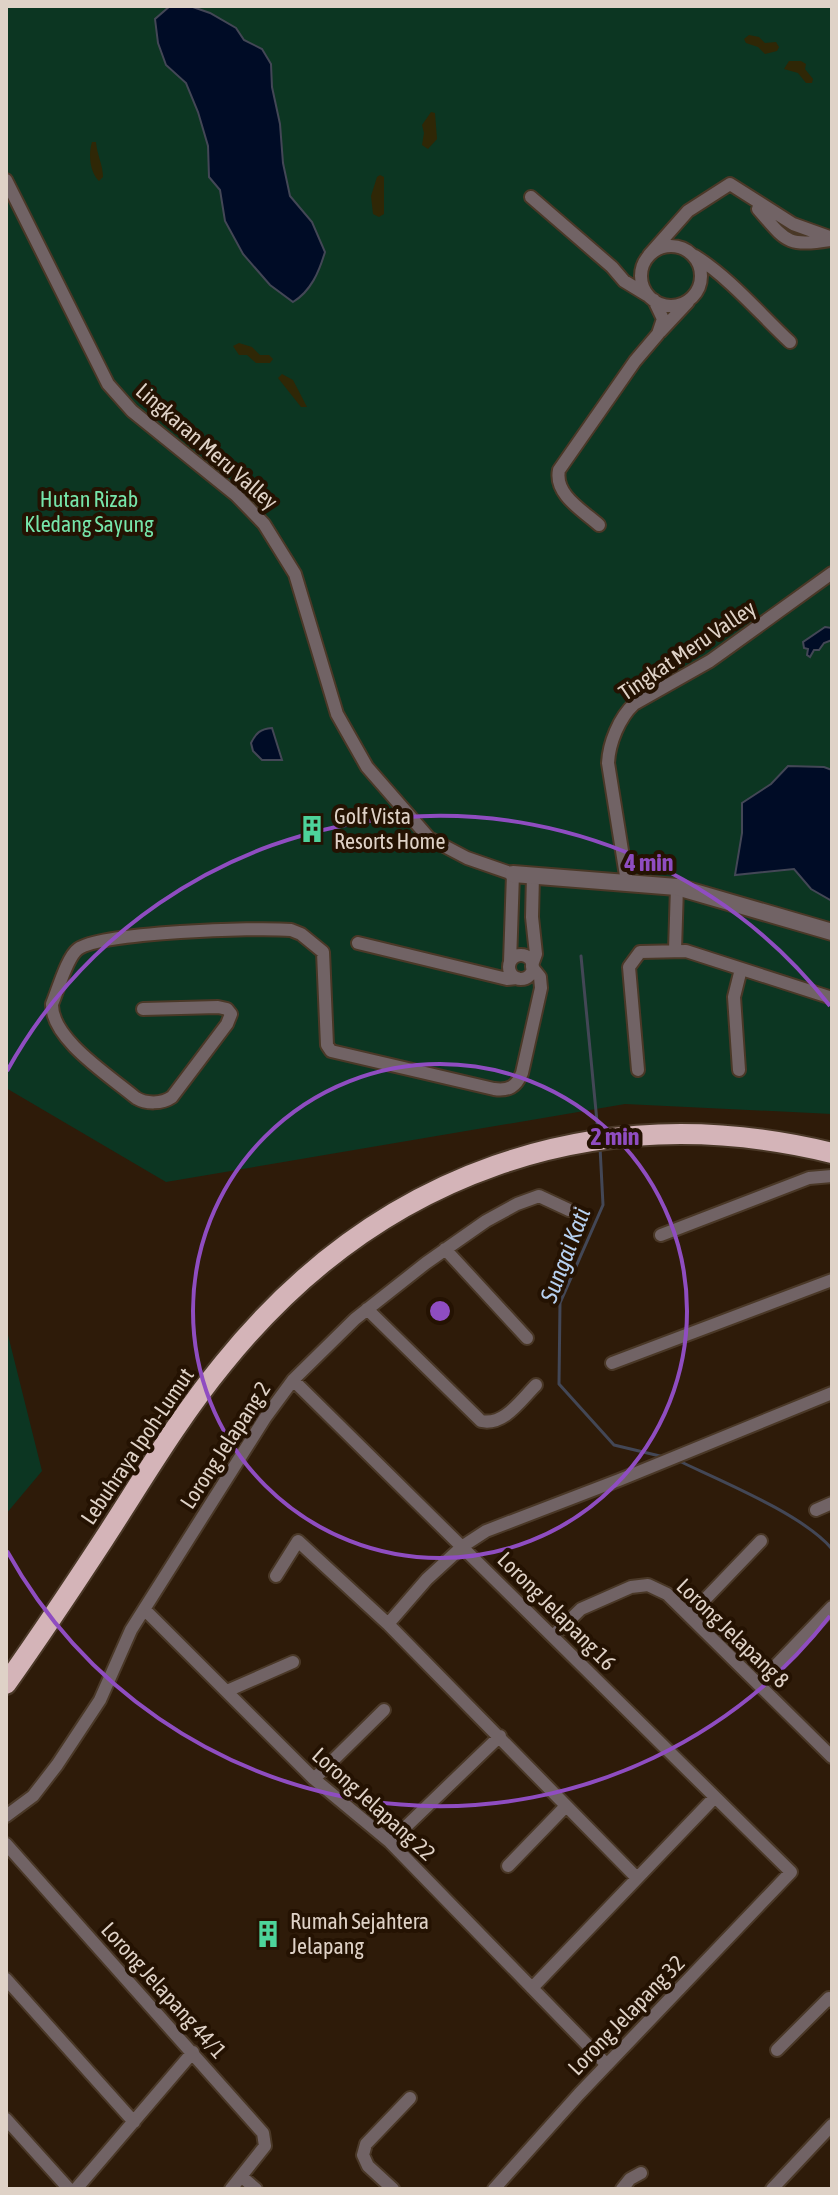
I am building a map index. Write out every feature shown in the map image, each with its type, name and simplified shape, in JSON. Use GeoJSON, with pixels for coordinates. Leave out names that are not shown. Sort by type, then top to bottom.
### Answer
{"type":"FeatureCollection","features":[{"type":"Feature","properties":{"kind":"highway","name":"Lebuhraya Ipoh-Lumut"},"geometry":{"type":"LineString","coordinates":[[6,1684],[105,1538],[167,1437],[224,1362],[278,1303],[343,1246],[401,1208],[499,1164],[570,1146],[630,1137],[730,1135],[832,1153]]}},
{"type":"Feature","properties":{"kind":"street","name":"Lingkaran Meru Valley"},"geometry":{"type":"LineString","coordinates":[[6,180],[108,384],[132,411],[244,502],[264,524],[287,558],[302,591],[337,714],[367,767],[429,838],[467,858],[513,874],[677,887],[832,932]]}},
{"type":"Feature","properties":{"kind":"street"},"geometry":{"type":"LineString","coordinates":[[658,334],[663,319],[642,284],[647,259],[684,216],[728,185],[736,186],[793,224],[832,239]]}},
{"type":"Feature","properties":{"kind":"street"},"geometry":{"type":"LineString","coordinates":[[531,197],[624,281],[668,306],[684,303],[691,298]]}},
{"type":"Feature","properties":{"kind":"street"},"geometry":{"type":"LineString","coordinates":[[684,216],[680,237],[700,270],[699,287]]}},
{"type":"Feature","properties":{"kind":"street"},"geometry":{"type":"LineString","coordinates":[[612,267],[629,271],[663,247],[671,246],[689,252],[717,270],[790,342]]}},
{"type":"Feature","properties":{"kind":"street"},"geometry":{"type":"LineString","coordinates":[[599,525],[564,494],[558,481],[559,470],[635,361],[665,330],[699,287],[714,281],[733,288]]}},
{"type":"Feature","properties":{"kind":"street","name":"Tingkat Meru Valley"},"geometry":{"type":"LineString","coordinates":[[627,882],[608,763],[608,755],[625,714],[634,704],[710,661],[832,573]]}},
{"type":"Feature","properties":{"kind":"street"},"geometry":{"type":"LineString","coordinates":[[513,874],[512,974],[532,986],[537,999]]}},
{"type":"Feature","properties":{"kind":"street"},"geometry":{"type":"LineString","coordinates":[[358,943],[507,979],[529,975],[536,954],[533,875]]}},
{"type":"Feature","properties":{"kind":"street"},"geometry":{"type":"LineString","coordinates":[[675,950],[677,887]]}},
{"type":"Feature","properties":{"kind":"street"},"geometry":{"type":"LineString","coordinates":[[511,905],[532,906]]}},
{"type":"Feature","properties":{"kind":"street"},"geometry":{"type":"LineString","coordinates":[[143,1009],[218,1007],[227,1009],[231,1014],[227,1024],[172,1097],[162,1102],[136,1098],[59,1030],[52,1004],[72,956],[80,948],[168,933],[275,928],[296,931],[323,952],[327,1045],[331,1051],[507,1090],[520,1079],[541,983],[529,959],[522,955],[515,956],[510,963],[490,973]]}},
{"type":"Feature","properties":{"kind":"street"},"geometry":{"type":"LineString","coordinates":[[638,1070],[629,967],[640,952],[675,950],[832,998]]}},
{"type":"Feature","properties":{"kind":"street"},"geometry":{"type":"LineString","coordinates":[[739,1070],[734,997],[741,969]]}},
{"type":"Feature","properties":{"kind":"street"},"geometry":{"type":"LineString","coordinates":[[661,1235],[809,1178],[832,1176]]}},
{"type":"Feature","properties":{"kind":"street","name":"Lorong Jelapang 2"},"geometry":{"type":"LineString","coordinates":[[6,1816],[33,1796],[100,1700],[131,1630],[257,1430],[293,1380],[367,1309],[478,1225],[533,1197],[546,1197],[569,1210]]}},
{"type":"Feature","properties":{"kind":"street"},"geometry":{"type":"LineString","coordinates":[[445,1249],[527,1338]]}},
{"type":"Feature","properties":{"kind":"street"},"geometry":{"type":"LineString","coordinates":[[612,1363],[832,1280]]}},
{"type":"Feature","properties":{"kind":"street"},"geometry":{"type":"LineString","coordinates":[[367,1309],[481,1421],[491,1423],[503,1418],[536,1385]]}},
{"type":"Feature","properties":{"kind":"street","name":"Lorong Jelapang 16"},"geometry":{"type":"LineString","coordinates":[[293,1380],[791,1872]]}},
{"type":"Feature","properties":{"kind":"street"},"geometry":{"type":"LineString","coordinates":[[388,1624],[427,1579],[463,1546],[486,1531],[832,1393]]}},
{"type":"Feature","properties":{"kind":"street"},"geometry":{"type":"LineString","coordinates":[[816,1510],[832,1503]]}},
{"type":"Feature","properties":{"kind":"street"},"geometry":{"type":"LineString","coordinates":[[276,1576],[298,1541],[388,1624],[637,1878]]}},
{"type":"Feature","properties":{"kind":"street"},"geometry":{"type":"LineString","coordinates":[[689,1616],[761,1541]]}},
{"type":"Feature","properties":{"kind":"street","name":"Lorong Jelapang 8"},"geometry":{"type":"LineString","coordinates":[[553,1636],[581,1609],[640,1585],[658,1588],[831,1755]]}},
{"type":"Feature","properties":{"kind":"street"},"geometry":{"type":"LineString","coordinates":[[758,1684],[832,1607]]}},
{"type":"Feature","properties":{"kind":"street","name":"Lorong Jelapang 22"},"geometry":{"type":"LineString","coordinates":[[145,1610],[314,1779],[390,1842],[607,2065]]}},
{"type":"Feature","properties":{"kind":"street"},"geometry":{"type":"LineString","coordinates":[[227,1691],[293,1662]]}},
{"type":"Feature","properties":{"kind":"street"},"geometry":{"type":"LineString","coordinates":[[314,1779],[384,1710]]}},
{"type":"Feature","properties":{"kind":"street"},"geometry":{"type":"LineString","coordinates":[[390,1842],[500,1736]]}},
{"type":"Feature","properties":{"kind":"street"},"geometry":{"type":"LineString","coordinates":[[532,1988],[715,1797]]}},
{"type":"Feature","properties":{"kind":"street"},"geometry":{"type":"LineString","coordinates":[[508,1866],[566,1806]]}},
{"type":"Feature","properties":{"kind":"street","name":"Lorong Jelapang 44/1"},"geometry":{"type":"LineString","coordinates":[[6,1844],[263,2133],[265,2146],[242,2177]]}},
{"type":"Feature","properties":{"kind":"street","name":"Lorong Jelapang 32"},"geometry":{"type":"LineString","coordinates":[[494,2189],[791,1872]]}},
{"type":"Feature","properties":{"kind":"street"},"geometry":{"type":"LineString","coordinates":[[6,1979],[134,2122]]}},
{"type":"Feature","properties":{"kind":"street"},"geometry":{"type":"LineString","coordinates":[[777,2050],[829,1998],[832,2001]]}},
{"type":"Feature","properties":{"kind":"street"},"geometry":{"type":"LineString","coordinates":[[76,2189],[193,2052]]}},
{"type":"Feature","properties":{"kind":"street"},"geometry":{"type":"LineString","coordinates":[[393,2189],[368,2166],[363,2155],[366,2144],[410,2098]]}},
{"type":"Feature","properties":{"kind":"street"},"geometry":{"type":"LineString","coordinates":[[6,2120],[69,2189]]}},
{"type":"Feature","properties":{"kind":"street"},"geometry":{"type":"LineString","coordinates":[[772,2189],[832,2125]]}},
{"type":"Feature","properties":{"kind":"street"},"geometry":{"type":"LineString","coordinates":[[622,2189],[630,2179],[641,2173]]}},
{"type":"Feature","properties":{"kind":"street"},"geometry":{"type":"LineString","coordinates":[[231,2189],[242,2177],[256,2189]]}},
{"type":"Feature","properties":{"kind":"green space","name":"Hutan Rizab Kledang Sayung"},"geometry":{"type":"Polygon","coordinates":[[[6,6],[832,6],[832,1114],[625,1104],[166,1182],[6,1088],[6,6]]]}},
{"type":"Feature","properties":{"kind":"green space"},"geometry":{"type":"Polygon","coordinates":[[[6,1327],[42,1471],[6,1514],[6,1327]]]}},
{"type":"Feature","properties":{"kind":"sand"},"geometry":{"type":"Polygon","coordinates":[[[749,35],[759,37],[765,43],[776,42],[779,47],[777,51],[765,54],[758,47],[746,43],[744,39],[749,35]]]}},
{"type":"Feature","properties":{"kind":"sand"},"geometry":{"type":"Polygon","coordinates":[[[789,61],[806,64],[805,69],[813,79],[812,83],[806,83],[798,73],[784,69],[789,61]]]}},
{"type":"Feature","properties":{"kind":"sand"},"geometry":{"type":"Polygon","coordinates":[[[431,112],[435,113],[437,139],[428,149],[422,145],[422,125],[431,112]]]}},
{"type":"Feature","properties":{"kind":"sand"},"geometry":{"type":"Polygon","coordinates":[[[92,142],[96,142],[102,168],[103,177],[99,181],[91,163],[92,142]]]}},
{"type":"Feature","properties":{"kind":"sand"},"geometry":{"type":"Polygon","coordinates":[[[380,175],[384,177],[384,214],[379,217],[373,214],[371,196],[380,175]]]}},
{"type":"Feature","properties":{"kind":"sand"},"geometry":{"type":"Polygon","coordinates":[[[239,343],[273,359],[270,363],[256,363],[247,355],[239,355],[233,346],[239,343]]]}},
{"type":"Feature","properties":{"kind":"sand"},"geometry":{"type":"Polygon","coordinates":[[[282,374],[293,380],[307,407],[301,407],[278,378],[282,374]]]}},
{"type":"Feature","properties":{"kind":"water"},"geometry":{"type":"Polygon","coordinates":[[[170,6],[190,6],[210,13],[236,28],[244,40],[262,49],[271,64],[290,196],[312,222],[325,252],[314,280],[293,302],[270,285],[243,254],[225,221],[220,190],[209,177],[208,146],[198,112],[186,83],[166,65],[158,43],[155,19],[170,6]]]}},
{"type":"Feature","properties":{"kind":"water"},"geometry":{"type":"Polygon","coordinates":[[[825,627],[832,628],[832,640],[824,643],[819,650],[814,650],[810,657],[803,642],[825,627]]]}},
{"type":"Feature","properties":{"kind":"water"},"geometry":{"type":"Polygon","coordinates":[[[272,728],[282,760],[262,760],[253,751],[251,743],[259,732],[272,728]]]}},
{"type":"Feature","properties":{"kind":"water"},"geometry":{"type":"Polygon","coordinates":[[[788,766],[832,770],[832,901],[811,889],[794,869],[735,875],[742,833],[742,803],[771,784],[788,766]]]}},
{"type":"Feature","properties":{"kind":"waterway","name":"Sungai Kati"},"geometry":{"type":"LineString","coordinates":[[581,956],[598,1132]]}},
{"type":"Feature","properties":{"kind":"waterway","name":"Sungai Kati"},"geometry":{"type":"LineString","coordinates":[[600,1147],[603,1205],[560,1303],[559,1384],[614,1445],[664,1457]]}},
{"type":"Feature","properties":{"kind":"waterway","name":"Sungai Kati"},"geometry":{"type":"LineString","coordinates":[[679,1461],[782,1511],[819,1536],[832,1549]]}},
{"type":"Feature","properties":{"kind":"place","name":"Golf Vista Resorts Home"},"geometry":{"type":"Point","coordinates":[312,829]}},
{"type":"Feature","properties":{"kind":"place","name":"Rumah Sejahtera Jelapang"},"geometry":{"type":"Point","coordinates":[268,1934]}}]}
